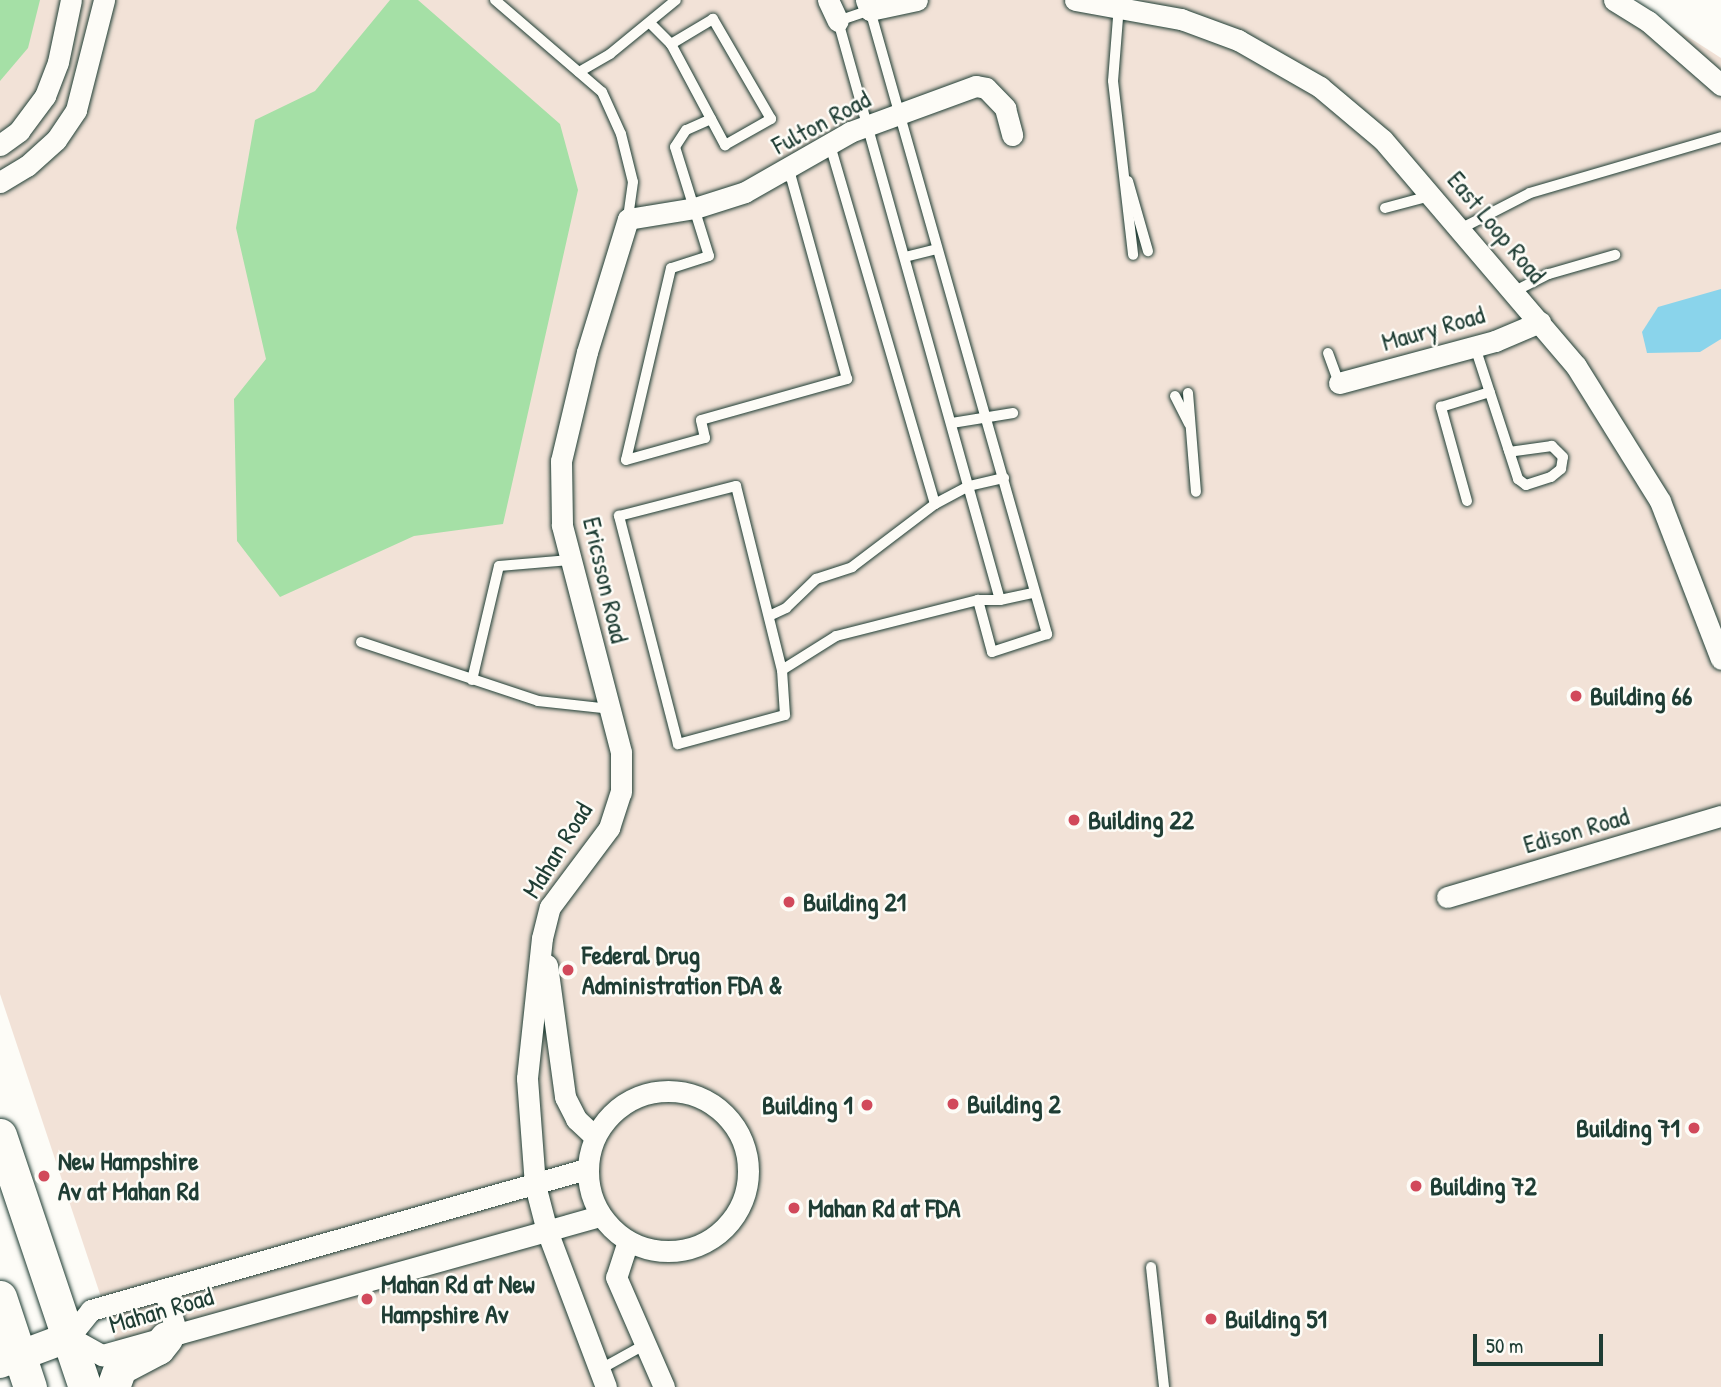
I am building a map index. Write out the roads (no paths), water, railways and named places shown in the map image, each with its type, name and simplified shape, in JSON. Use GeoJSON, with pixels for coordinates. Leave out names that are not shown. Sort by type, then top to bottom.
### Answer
{"type":"FeatureCollection","features":[{"type":"Feature","properties":{"kind":"main road"},"geometry":{"type":"LineString","coordinates":[[0,1136],[85,1387]]}},
{"type":"Feature","properties":{"kind":"main road"},"geometry":{"type":"LineString","coordinates":[[0,1297],[16,1369]]}},
{"type":"Feature","properties":{"kind":"main road"},"geometry":{"type":"LineString","coordinates":[[113,1387],[120,1368],[158,1348],[171,1336]]}},
{"type":"Feature","properties":{"kind":"street"},"geometry":{"type":"LineString","coordinates":[[0,145],[19,131],[45,96],[58,62],[71,0]]}},
{"type":"Feature","properties":{"kind":"street"},"geometry":{"type":"LineString","coordinates":[[0,182],[27,166],[56,139],[76,110],[104,0]]}},
{"type":"Feature","properties":{"kind":"street"},"geometry":{"type":"LineString","coordinates":[[828,0],[838,21]]}},
{"type":"Feature","properties":{"kind":"street"},"geometry":{"type":"LineString","coordinates":[[868,5],[918,0]]}},
{"type":"Feature","properties":{"kind":"street","name":"East Loop Road"},"geometry":{"type":"LineString","coordinates":[[1075,0],[1119,5],[1181,19],[1238,40],[1320,87],[1383,140],[1462,228],[1576,366],[1660,501],[1721,659]]}},
{"type":"Feature","properties":{"kind":"street"},"geometry":{"type":"LineString","coordinates":[[1614,0],[1648,21],[1721,85]]}},
{"type":"Feature","properties":{"kind":"street","name":"Fulton Road"},"geometry":{"type":"LineString","coordinates":[[628,219],[695,208],[780,175],[830,144],[868,125],[976,86],[986,88],[1005,108],[1012,135]]}},
{"type":"Feature","properties":{"kind":"street","name":"Ericsson Road"},"geometry":{"type":"LineString","coordinates":[[621,792],[621,752],[562,525],[561,461],[587,352],[628,219]]}},
{"type":"Feature","properties":{"kind":"street","name":"Maury Road"},"geometry":{"type":"LineString","coordinates":[[1339,383],[1475,347],[1540,322]]}},
{"type":"Feature","properties":{"kind":"street","name":"Mahan Road"},"geometry":{"type":"LineString","coordinates":[[547,1231],[535,1185],[527,1068],[542,938],[550,907],[608,828],[621,792]]}},
{"type":"Feature","properties":{"kind":"street","name":"Edison Road"},"geometry":{"type":"LineString","coordinates":[[1447,897],[1721,816]]}},
{"type":"Feature","properties":{"kind":"street","name":"Mahan Road"},"geometry":{"type":"LineString","coordinates":[[542,938],[565,1097],[576,1119],[595,1136]]}},
{"type":"Feature","properties":{"kind":"street"},"geometry":{"type":"LineString","coordinates":[[674,1093],[716,1107],[735,1123],[745,1140],[750,1161],[747,1184],[721,1229],[704,1242],[680,1249],[653,1249],[628,1241],[600,1216],[586,1170],[595,1136],[623,1108],[648,1096],[674,1093]]}},
{"type":"Feature","properties":{"kind":"street","name":"Mahan Road"},"geometry":{"type":"LineString","coordinates":[[586,1170],[91,1310],[69,1338],[102,1355],[600,1216]]}},
{"type":"Feature","properties":{"kind":"street"},"geometry":{"type":"LineString","coordinates":[[547,1231],[603,1379]]}},
{"type":"Feature","properties":{"kind":"street"},"geometry":{"type":"LineString","coordinates":[[628,1241],[617,1277],[664,1387]]}},
{"type":"Feature","properties":{"kind":"street"},"geometry":{"type":"LineString","coordinates":[[164,1290],[171,1336]]}},
{"type":"Feature","properties":{"kind":"street"},"geometry":{"type":"LineString","coordinates":[[16,1369],[69,1338]]}},
{"type":"Feature","properties":{"kind":"lane"},"geometry":{"type":"LineString","coordinates":[[495,0],[602,92],[621,134],[633,182],[628,219]]}},
{"type":"Feature","properties":{"kind":"lane"},"geometry":{"type":"LineString","coordinates":[[579,72],[650,23],[676,0]]}},
{"type":"Feature","properties":{"kind":"lane"},"geometry":{"type":"LineString","coordinates":[[978,600],[992,652],[1047,634],[868,5],[838,21],[1000,600]]}},
{"type":"Feature","properties":{"kind":"lane"},"geometry":{"type":"LineString","coordinates":[[1119,5],[1113,81],[1133,255]]}},
{"type":"Feature","properties":{"kind":"lane"},"geometry":{"type":"LineString","coordinates":[[650,23],[671,44],[725,145],[771,118],[713,19],[671,44]]}},
{"type":"Feature","properties":{"kind":"lane"},"geometry":{"type":"LineString","coordinates":[[711,119],[686,130],[675,148],[709,256],[671,268],[626,460],[705,438],[701,420],[847,379],[791,177],[780,175]]}},
{"type":"Feature","properties":{"kind":"lane"},"geometry":{"type":"LineString","coordinates":[[1462,228],[1530,193],[1721,137]]}},
{"type":"Feature","properties":{"kind":"lane"},"geometry":{"type":"LineString","coordinates":[[830,144],[935,504]]}},
{"type":"Feature","properties":{"kind":"lane"},"geometry":{"type":"LineString","coordinates":[[1124,172],[1148,251]]}},
{"type":"Feature","properties":{"kind":"lane"},"geometry":{"type":"LineString","coordinates":[[1385,208],[1433,195]]}},
{"type":"Feature","properties":{"kind":"lane"},"geometry":{"type":"LineString","coordinates":[[905,257],[936,249]]}},
{"type":"Feature","properties":{"kind":"lane"},"geometry":{"type":"LineString","coordinates":[[1515,291],[1549,274],[1615,255]]}},
{"type":"Feature","properties":{"kind":"lane"},"geometry":{"type":"LineString","coordinates":[[1475,347],[1490,392],[1509,452],[1518,479],[1526,485],[1551,477],[1561,469],[1563,457],[1552,446],[1509,452]]}},
{"type":"Feature","properties":{"kind":"lane"},"geometry":{"type":"LineString","coordinates":[[1328,353],[1339,383]]}},
{"type":"Feature","properties":{"kind":"lane"},"geometry":{"type":"LineString","coordinates":[[1467,501],[1441,407],[1490,392]]}},
{"type":"Feature","properties":{"kind":"lane"},"geometry":{"type":"LineString","coordinates":[[1188,393],[1196,492]]}},
{"type":"Feature","properties":{"kind":"lane"},"geometry":{"type":"LineString","coordinates":[[1175,396],[1189,424]]}},
{"type":"Feature","properties":{"kind":"lane"},"geometry":{"type":"LineString","coordinates":[[951,424],[983,416],[1013,413]]}},
{"type":"Feature","properties":{"kind":"lane"},"geometry":{"type":"LineString","coordinates":[[769,616],[786,608],[816,579],[852,567],[935,504],[969,486],[1004,478]]}},
{"type":"Feature","properties":{"kind":"lane"},"geometry":{"type":"LineString","coordinates":[[736,486],[769,616],[782,670],[785,715],[678,744],[619,516],[736,486]]}},
{"type":"Feature","properties":{"kind":"lane"},"geometry":{"type":"LineString","coordinates":[[472,680],[499,566],[570,560]]}},
{"type":"Feature","properties":{"kind":"lane"},"geometry":{"type":"LineString","coordinates":[[782,670],[836,636],[978,600],[1000,600],[1034,593]]}},
{"type":"Feature","properties":{"kind":"lane"},"geometry":{"type":"LineString","coordinates":[[360,642],[538,701],[610,709]]}},
{"type":"Feature","properties":{"kind":"lane"},"geometry":{"type":"LineString","coordinates":[[1151,1267],[1164,1387]]}},
{"type":"Feature","properties":{"kind":"lane"},"geometry":{"type":"LineString","coordinates":[[603,1379],[646,1344]]}},
{"type":"Feature","properties":{"kind":"water"},"geometry":{"type":"Polygon","coordinates":[[[1721,289],[1721,339],[1700,352],[1647,353],[1642,332],[1658,307],[1721,289]]]}},
{"type":"Feature","properties":{"kind":"place","name":"Building 66"},"geometry":{"type":"Point","coordinates":[1576,696]}},
{"type":"Feature","properties":{"kind":"place","name":"Building 22"},"geometry":{"type":"Point","coordinates":[1074,820]}},
{"type":"Feature","properties":{"kind":"place","name":"Building 21"},"geometry":{"type":"Point","coordinates":[789,902]}},
{"type":"Feature","properties":{"kind":"place","name":"Federal Drug Administration FDA &"},"geometry":{"type":"Point","coordinates":[568,970]}},
{"type":"Feature","properties":{"kind":"place","name":"Building 2"},"geometry":{"type":"Point","coordinates":[953,1104]}},
{"type":"Feature","properties":{"kind":"place","name":"Building 1"},"geometry":{"type":"Point","coordinates":[867,1105]}},
{"type":"Feature","properties":{"kind":"place","name":"Building 71"},"geometry":{"type":"Point","coordinates":[1694,1128]}},
{"type":"Feature","properties":{"kind":"place","name":"New Hampshire Av at Mahan Rd"},"geometry":{"type":"Point","coordinates":[44,1176]}},
{"type":"Feature","properties":{"kind":"place","name":"Building 72"},"geometry":{"type":"Point","coordinates":[1416,1186]}},
{"type":"Feature","properties":{"kind":"place","name":"Mahan Rd at FDA"},"geometry":{"type":"Point","coordinates":[794,1208]}},
{"type":"Feature","properties":{"kind":"place","name":"Mahan Rd at New Hampshire Av"},"geometry":{"type":"Point","coordinates":[367,1299]}},
{"type":"Feature","properties":{"kind":"place","name":"Building 51"},"geometry":{"type":"Point","coordinates":[1211,1319]}}]}
